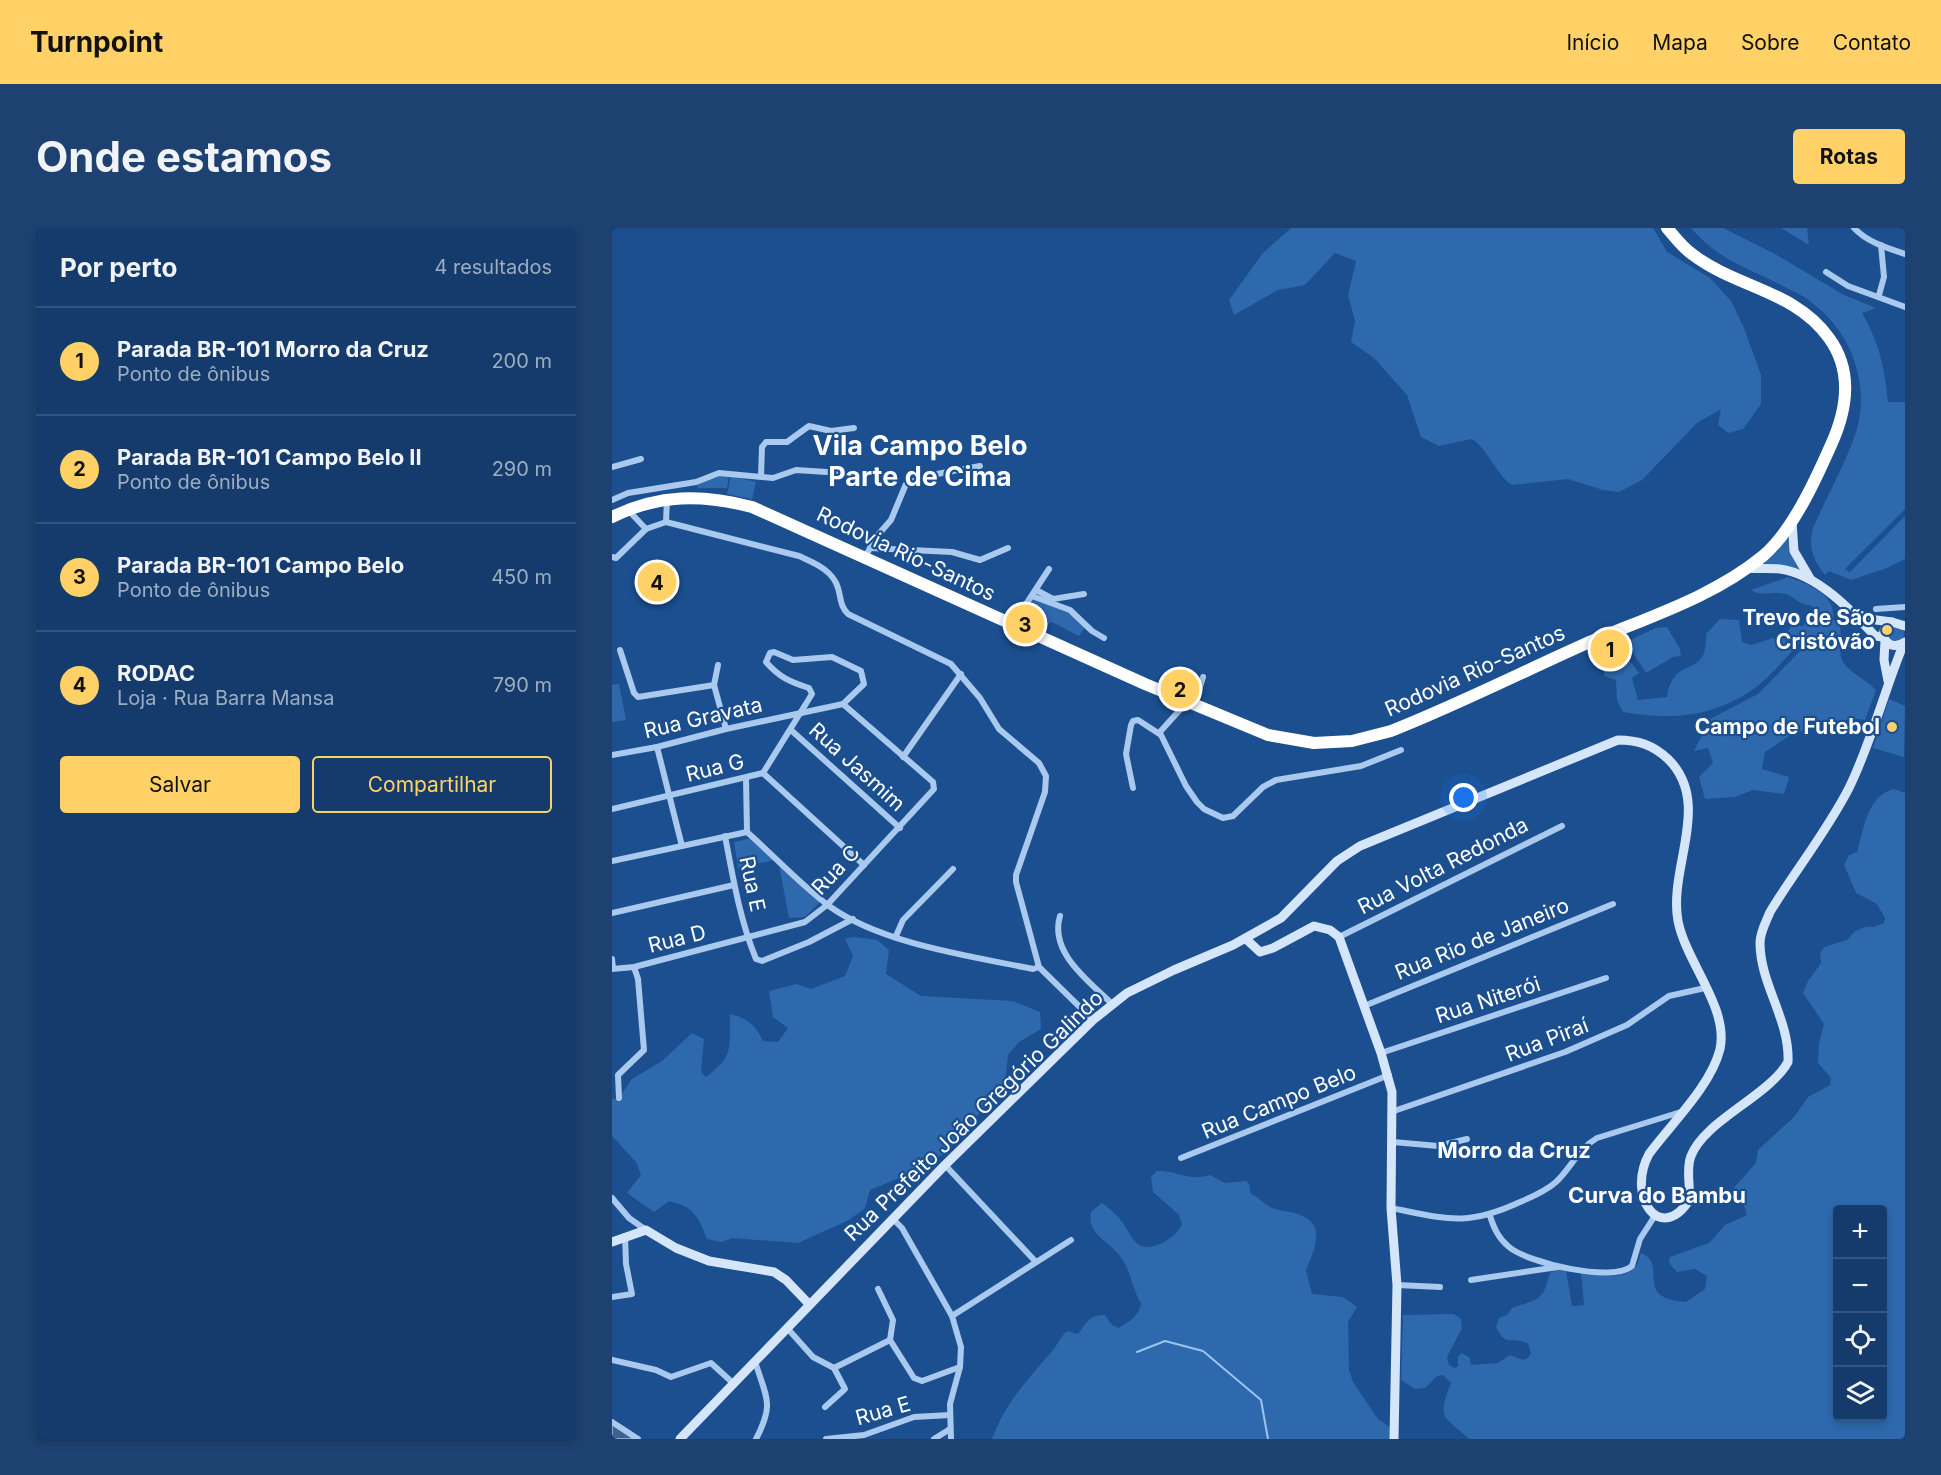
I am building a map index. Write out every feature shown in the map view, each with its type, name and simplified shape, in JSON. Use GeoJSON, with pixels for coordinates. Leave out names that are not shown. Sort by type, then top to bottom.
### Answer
{"type":"FeatureCollection","features":[{"type":"Feature","properties":{"kind":"highway","name":"Rodovia Rio-Santos"},"geometry":{"type":"LineString","coordinates":[[612,517],[628,509],[667,498],[722,499],[752,507],[868,553],[1013,625],[1268,735],[1314,743],[1352,741],[1391,731],[1435,714],[1558,656],[1677,606],[1747,568],[1773,546],[1792,519],[1826,458],[1841,422],[1846,399],[1845,383],[1837,353],[1830,338],[1804,310],[1786,299],[1710,265],[1692,254],[1667,228]]}},
{"type":"Feature","properties":{"kind":"main road"},"geometry":{"type":"LineString","coordinates":[[1792,519],[1794,551],[1811,580]]}},
{"type":"Feature","properties":{"kind":"main road"},"geometry":{"type":"LineString","coordinates":[[1747,568],[1782,569],[1811,580],[1851,611],[1875,636],[1894,646],[1905,642]]}},
{"type":"Feature","properties":{"kind":"main road"},"geometry":{"type":"LineString","coordinates":[[1851,611],[1868,619],[1900,622]]}},
{"type":"Feature","properties":{"kind":"main road"},"geometry":{"type":"LineString","coordinates":[[1888,681],[1884,660],[1886,626],[1900,622]]}},
{"type":"Feature","properties":{"kind":"main road"},"geometry":{"type":"LineString","coordinates":[[1656,1214],[1664,1217],[1674,1216],[1683,1210],[1690,1196],[1689,1162],[1694,1149],[1725,1118],[1777,1077],[1788,1062],[1786,1033],[1763,961],[1760,943],[1763,928],[1770,912],[1848,789],[1867,748],[1888,681],[1905,642]]}},
{"type":"Feature","properties":{"kind":"main road","name":"Rua Prefeito João Gregório Galindo"},"geometry":{"type":"LineString","coordinates":[[680,1439],[945,1165],[1112,1004],[1174,970],[1246,939],[1292,909],[1337,861],[1360,846],[1618,740],[1636,740],[1663,754],[1681,777],[1688,806],[1688,831],[1677,886],[1678,920],[1683,941],[1719,1019],[1720,1048],[1716,1061],[1684,1110],[1653,1148],[1642,1168],[1640,1189],[1643,1202],[1656,1214]]}},
{"type":"Feature","properties":{"kind":"main road"},"geometry":{"type":"LineString","coordinates":[[1246,939],[1260,952],[1273,948],[1314,926],[1330,930],[1339,937],[1389,1075],[1394,1111],[1391,1208],[1397,1285],[1394,1439]]}},
{"type":"Feature","properties":{"kind":"main road"},"geometry":{"type":"LineString","coordinates":[[612,1242],[646,1230],[676,1248],[709,1261],[774,1272],[786,1280],[809,1304]]}},
{"type":"Feature","properties":{"kind":"street"},"geometry":{"type":"LineString","coordinates":[[1854,228],[1881,245],[1905,254]]}},
{"type":"Feature","properties":{"kind":"street"},"geometry":{"type":"LineString","coordinates":[[1879,295],[1884,277],[1881,245]]}},
{"type":"Feature","properties":{"kind":"street"},"geometry":{"type":"LineString","coordinates":[[1826,272],[1848,286],[1879,295],[1905,307]]}},
{"type":"Feature","properties":{"kind":"street"},"geometry":{"type":"LineString","coordinates":[[761,476],[762,447],[766,442],[787,442],[809,426],[831,431],[854,428]]}},
{"type":"Feature","properties":{"kind":"street"},"geometry":{"type":"LineString","coordinates":[[612,467],[641,459]]}},
{"type":"Feature","properties":{"kind":"street"},"geometry":{"type":"LineString","coordinates":[[868,553],[891,520],[906,484],[926,476],[980,466]]}},
{"type":"Feature","properties":{"kind":"street"},"geometry":{"type":"LineString","coordinates":[[612,500],[628,493],[696,482],[719,473],[773,478],[796,470],[842,473]]}},
{"type":"Feature","properties":{"kind":"street"},"geometry":{"type":"LineString","coordinates":[[666,522],[667,498]]}},
{"type":"Feature","properties":{"kind":"street"},"geometry":{"type":"LineString","coordinates":[[628,509],[646,530]]}},
{"type":"Feature","properties":{"kind":"street"},"geometry":{"type":"LineString","coordinates":[[612,557],[616,558],[646,530],[666,522],[799,556],[818,565],[835,580],[842,605],[848,614],[935,654],[961,674],[999,729],[1039,763],[1046,776],[1042,804],[1016,874],[1040,967],[1093,1020]]}},
{"type":"Feature","properties":{"kind":"street"},"geometry":{"type":"LineString","coordinates":[[868,553],[952,552],[980,560],[1008,548]]}},
{"type":"Feature","properties":{"kind":"street"},"geometry":{"type":"LineString","coordinates":[[1013,625],[1048,569]]}},
{"type":"Feature","properties":{"kind":"street"},"geometry":{"type":"LineString","coordinates":[[1034,593],[1053,599],[1084,594]]}},
{"type":"Feature","properties":{"kind":"street"},"geometry":{"type":"LineString","coordinates":[[1034,593],[1070,610],[1092,631],[1104,638]]}},
{"type":"Feature","properties":{"kind":"street"},"geometry":{"type":"LineString","coordinates":[[1876,609],[1905,607]]}},
{"type":"Feature","properties":{"kind":"street"},"geometry":{"type":"LineString","coordinates":[[620,650],[634,693],[638,697],[714,685]]}},
{"type":"Feature","properties":{"kind":"street"},"geometry":{"type":"LineString","coordinates":[[763,773],[792,731],[812,694],[809,688],[782,679],[766,662],[770,653],[774,652],[793,660],[832,657],[861,671],[864,684],[843,704],[903,758],[961,674]]}},
{"type":"Feature","properties":{"kind":"street"},"geometry":{"type":"LineString","coordinates":[[718,665],[714,685],[726,729]]}},
{"type":"Feature","properties":{"kind":"street"},"geometry":{"type":"LineString","coordinates":[[1159,733],[1191,703],[1203,677]]}},
{"type":"Feature","properties":{"kind":"street","name":"Rua Gravata"},"geometry":{"type":"LineString","coordinates":[[612,755],[657,747],[726,729],[843,704]]}},
{"type":"Feature","properties":{"kind":"street"},"geometry":{"type":"LineString","coordinates":[[1133,788],[1126,754],[1131,725],[1138,720],[1159,733],[1186,786],[1197,802],[1204,809],[1223,818],[1233,816],[1263,788],[1276,780],[1361,766],[1401,750]]}},
{"type":"Feature","properties":{"kind":"street","name":"Rua Jasmim"},"geometry":{"type":"LineString","coordinates":[[792,731],[900,828]]}},
{"type":"Feature","properties":{"kind":"street"},"geometry":{"type":"LineString","coordinates":[[657,747],[682,846]]}},
{"type":"Feature","properties":{"kind":"street","name":"Rua C"},"geometry":{"type":"LineString","coordinates":[[748,939],[805,922],[828,905],[931,795],[934,789],[933,782],[903,758]]}},
{"type":"Feature","properties":{"kind":"street","name":"Rua G"},"geometry":{"type":"LineString","coordinates":[[612,808],[763,773],[864,865]]}},
{"type":"Feature","properties":{"kind":"street"},"geometry":{"type":"LineString","coordinates":[[746,778],[747,832],[828,905],[853,919],[916,944],[1033,969],[1040,967]]}},
{"type":"Feature","properties":{"kind":"street","name":"Rua Volta Redonda"},"geometry":{"type":"LineString","coordinates":[[1339,937],[1562,826]]}},
{"type":"Feature","properties":{"kind":"street"},"geometry":{"type":"LineString","coordinates":[[612,861],[747,832]]}},
{"type":"Feature","properties":{"kind":"street","name":"Rua E"},"geometry":{"type":"LineString","coordinates":[[725,836],[734,885],[748,939]]}},
{"type":"Feature","properties":{"kind":"street"},"geometry":{"type":"LineString","coordinates":[[896,936],[903,920],[953,869]]}},
{"type":"Feature","properties":{"kind":"street"},"geometry":{"type":"LineString","coordinates":[[612,913],[734,885]]}},
{"type":"Feature","properties":{"kind":"street","name":"Rua Rio de Janeiro"},"geometry":{"type":"LineString","coordinates":[[1364,1006],[1613,904]]}},
{"type":"Feature","properties":{"kind":"street"},"geometry":{"type":"LineString","coordinates":[[1060,916],[1058,924],[1063,951],[1070,962],[1112,1004]]}},
{"type":"Feature","properties":{"kind":"street"},"geometry":{"type":"LineString","coordinates":[[748,939],[756,959],[762,961],[809,942],[853,919]]}},
{"type":"Feature","properties":{"kind":"street","name":"Rua D"},"geometry":{"type":"LineString","coordinates":[[612,959],[613,969],[634,967],[748,939]]}},
{"type":"Feature","properties":{"kind":"street"},"geometry":{"type":"LineString","coordinates":[[619,1098],[618,1075],[644,1050],[638,979],[634,967]]}},
{"type":"Feature","properties":{"kind":"street","name":"Rua Niterói"},"geometry":{"type":"LineString","coordinates":[[1381,1053],[1606,978]]}},
{"type":"Feature","properties":{"kind":"street","name":"Rua Piraí"},"geometry":{"type":"LineString","coordinates":[[1394,1111],[1565,1052],[1627,1024],[1669,996],[1705,988]]}},
{"type":"Feature","properties":{"kind":"street","name":"Rua Campo Belo"},"geometry":{"type":"LineString","coordinates":[[1181,1158],[1389,1075]]}},
{"type":"Feature","properties":{"kind":"street"},"geometry":{"type":"LineString","coordinates":[[1391,1208],[1451,1219],[1490,1216],[1527,1199],[1556,1182],[1585,1146],[1597,1138],[1684,1110]]}},
{"type":"Feature","properties":{"kind":"street"},"geometry":{"type":"LineString","coordinates":[[1393,1142],[1438,1146],[1467,1139]]}},
{"type":"Feature","properties":{"kind":"street"},"geometry":{"type":"LineString","coordinates":[[945,1165],[1036,1262]]}},
{"type":"Feature","properties":{"kind":"street"},"geometry":{"type":"LineString","coordinates":[[612,1198],[629,1218],[646,1230]]}},
{"type":"Feature","properties":{"kind":"street"},"geometry":{"type":"LineString","coordinates":[[1490,1216],[1500,1239],[1516,1252],[1562,1266],[1606,1273],[1627,1270],[1636,1258],[1642,1233],[1656,1214]]}},
{"type":"Feature","properties":{"kind":"street"},"geometry":{"type":"LineString","coordinates":[[893,1219],[902,1228],[952,1316],[961,1347],[960,1367],[952,1391],[951,1439]]}},
{"type":"Feature","properties":{"kind":"street"},"geometry":{"type":"LineString","coordinates":[[612,1297],[632,1294],[626,1264],[625,1236]]}},
{"type":"Feature","properties":{"kind":"street"},"geometry":{"type":"LineString","coordinates":[[952,1316],[1071,1240]]}},
{"type":"Feature","properties":{"kind":"street"},"geometry":{"type":"LineString","coordinates":[[1471,1280],[1562,1266]]}},
{"type":"Feature","properties":{"kind":"street"},"geometry":{"type":"LineString","coordinates":[[1397,1285],[1440,1287]]}},
{"type":"Feature","properties":{"kind":"street"},"geometry":{"type":"LineString","coordinates":[[878,1289],[893,1320],[890,1340],[914,1378],[922,1382],[960,1367]]}},
{"type":"Feature","properties":{"kind":"street"},"geometry":{"type":"LineString","coordinates":[[788,1329],[813,1357],[834,1368],[845,1389],[825,1407]]}},
{"type":"Feature","properties":{"kind":"street"},"geometry":{"type":"LineString","coordinates":[[834,1368],[890,1340]]}},
{"type":"Feature","properties":{"kind":"street"},"geometry":{"type":"LineString","coordinates":[[612,1360],[656,1370],[671,1377],[711,1363],[734,1384]]}},
{"type":"Feature","properties":{"kind":"street"},"geometry":{"type":"LineString","coordinates":[[755,1361],[768,1404],[767,1418],[756,1439]]}},
{"type":"Feature","properties":{"kind":"street","name":"Rua E"},"geometry":{"type":"LineString","coordinates":[[826,1439],[864,1435],[914,1417],[950,1415]]}},
{"type":"Feature","properties":{"kind":"street"},"geometry":{"type":"LineString","coordinates":[[612,1422],[638,1439]]}},
{"type":"Feature","properties":{"kind":"street"},"geometry":{"type":"LineString","coordinates":[[934,1439],[950,1429]]}},
{"type":"Feature","properties":{"kind":"shaded area"},"geometry":{"type":"Polygon","coordinates":[[[1291,228],[1653,228],[1667,252],[1710,278],[1731,301],[1744,328],[1761,375],[1761,404],[1743,429],[1728,433],[1718,425],[1721,409],[1697,423],[1642,480],[1619,492],[1603,490],[1568,479],[1512,485],[1472,439],[1439,446],[1421,437],[1407,395],[1374,358],[1351,342],[1355,321],[1348,295],[1356,261],[1335,253],[1305,285],[1278,290],[1234,315],[1229,300],[1263,253],[1291,228]]]}},
{"type":"Feature","properties":{"kind":"shaded area"},"geometry":{"type":"Polygon","coordinates":[[[1691,228],[1723,228],[1775,254],[1844,295],[1876,308],[1862,313],[1880,356],[1888,402],[1905,402],[1905,509],[1845,569],[1850,572],[1905,516],[1905,559],[1887,568],[1851,580],[1829,571],[1825,575],[1821,569],[1813,553],[1811,542],[1813,528],[1852,444],[1860,414],[1859,378],[1854,360],[1837,328],[1805,297],[1723,256],[1691,228]]]}},
{"type":"Feature","properties":{"kind":"shaded area"},"geometry":{"type":"Polygon","coordinates":[[[1781,228],[1807,228],[1809,245],[1781,228]]]}},
{"type":"Feature","properties":{"kind":"shaded area"},"geometry":{"type":"Polygon","coordinates":[[[711,475],[729,476],[727,488],[698,488],[696,483],[711,475]]]}},
{"type":"Feature","properties":{"kind":"shaded area"},"geometry":{"type":"Polygon","coordinates":[[[731,476],[756,482],[752,499],[727,494],[731,476]]]}},
{"type":"Feature","properties":{"kind":"shaded area"},"geometry":{"type":"Polygon","coordinates":[[[1787,537],[1791,553],[1800,570],[1762,566],[1778,551],[1787,537]]]}},
{"type":"Feature","properties":{"kind":"shaded area"},"geometry":{"type":"Polygon","coordinates":[[[1788,577],[1819,591],[1830,603],[1833,619],[1840,627],[1840,654],[1843,662],[1876,690],[1865,720],[1850,718],[1831,728],[1811,728],[1792,734],[1765,752],[1762,769],[1789,777],[1784,794],[1753,790],[1735,797],[1705,799],[1699,777],[1713,763],[1708,748],[1694,751],[1710,719],[1758,694],[1807,644],[1801,642],[1761,683],[1739,698],[1707,711],[1675,716],[1623,712],[1617,700],[1616,680],[1604,676],[1607,659],[1620,648],[1639,673],[1632,678],[1638,700],[1667,697],[1670,684],[1676,675],[1702,657],[1706,634],[1720,619],[1739,620],[1742,642],[1751,645],[1786,634],[1792,625],[1803,626],[1807,619],[1813,616],[1812,606],[1785,594],[1759,593],[1751,590],[1788,577]]]}},
{"type":"Feature","properties":{"kind":"shaded area"},"geometry":{"type":"Polygon","coordinates":[[[1033,598],[1070,612],[1085,627],[1079,636],[1052,622],[1043,627],[1031,624],[1023,618],[1022,614],[1033,598]]]}},
{"type":"Feature","properties":{"kind":"shaded area"},"geometry":{"type":"Polygon","coordinates":[[[1896,626],[1902,628],[1904,634],[1902,640],[1896,642],[1890,640],[1888,634],[1890,628],[1896,626]]]}},
{"type":"Feature","properties":{"kind":"shaded area"},"geometry":{"type":"Polygon","coordinates":[[[1667,627],[1680,649],[1681,656],[1673,657],[1646,673],[1626,642],[1656,628],[1667,627]]]}},
{"type":"Feature","properties":{"kind":"shaded area"},"geometry":{"type":"Polygon","coordinates":[[[619,684],[626,720],[612,722],[612,685],[619,684]]]}},
{"type":"Feature","properties":{"kind":"shaded area","name":"Campo de Futebol"},"geometry":{"type":"Polygon","coordinates":[[[1889,699],[1905,706],[1904,757],[1873,748],[1889,699]]]}},
{"type":"Feature","properties":{"kind":"shaded area"},"geometry":{"type":"Polygon","coordinates":[[[1894,789],[1905,793],[1905,1439],[1469,1439],[1445,1417],[1444,1405],[1451,1383],[1443,1375],[1437,1376],[1425,1388],[1415,1389],[1401,1380],[1403,1315],[1454,1314],[1461,1319],[1462,1328],[1447,1357],[1449,1365],[1455,1368],[1458,1366],[1458,1357],[1462,1353],[1470,1358],[1471,1365],[1498,1363],[1510,1355],[1523,1360],[1528,1358],[1531,1353],[1528,1344],[1507,1340],[1500,1334],[1496,1327],[1499,1318],[1507,1315],[1512,1308],[1542,1295],[1550,1273],[1558,1269],[1566,1270],[1572,1306],[1584,1305],[1581,1272],[1610,1276],[1625,1274],[1637,1265],[1641,1253],[1649,1258],[1653,1265],[1655,1288],[1660,1294],[1669,1299],[1686,1302],[1705,1289],[1707,1276],[1695,1269],[1677,1272],[1669,1263],[1670,1257],[1709,1243],[1725,1225],[1747,1215],[1743,1203],[1731,1197],[1732,1190],[1756,1163],[1758,1150],[1795,1116],[1808,1097],[1830,1085],[1831,1078],[1818,1063],[1819,1043],[1824,1024],[1803,993],[1808,981],[1821,963],[1820,954],[1824,947],[1847,940],[1855,931],[1884,923],[1885,918],[1877,904],[1856,893],[1844,865],[1849,855],[1857,852],[1868,814],[1878,798],[1894,789]]]}},
{"type":"Feature","properties":{"kind":"shaded area"},"geometry":{"type":"Polygon","coordinates":[[[752,838],[774,860],[738,868],[734,842],[752,838]]]}},
{"type":"Feature","properties":{"kind":"shaded area"},"geometry":{"type":"Polygon","coordinates":[[[779,865],[820,902],[805,917],[789,918],[779,865]]]}},
{"type":"Feature","properties":{"kind":"shaded area"},"geometry":{"type":"Polygon","coordinates":[[[854,937],[877,940],[889,950],[886,974],[921,996],[1012,1001],[1040,1012],[1041,1029],[1019,1042],[1008,1055],[1005,1083],[947,1152],[906,1175],[870,1190],[865,1208],[849,1220],[798,1243],[733,1238],[721,1242],[707,1239],[698,1218],[684,1206],[669,1201],[654,1212],[627,1193],[641,1175],[636,1162],[612,1136],[612,1099],[619,1098],[632,1079],[662,1061],[692,1033],[704,1039],[701,1072],[706,1077],[722,1063],[726,1056],[730,1043],[730,1014],[750,1023],[763,1041],[778,1042],[788,1028],[773,1017],[769,991],[797,984],[811,989],[845,976],[853,956],[845,939],[854,937]]]}},
{"type":"Feature","properties":{"kind":"shaded area"},"geometry":{"type":"Polygon","coordinates":[[[1157,1171],[1190,1177],[1210,1175],[1225,1183],[1246,1181],[1251,1194],[1268,1205],[1298,1214],[1313,1224],[1316,1231],[1315,1246],[1306,1270],[1312,1294],[1343,1297],[1357,1307],[1348,1322],[1349,1370],[1353,1382],[1378,1419],[1394,1430],[1394,1439],[992,1439],[1010,1403],[1067,1331],[1078,1334],[1086,1323],[1100,1315],[1105,1315],[1112,1325],[1119,1328],[1138,1312],[1141,1303],[1127,1268],[1115,1250],[1095,1232],[1091,1212],[1102,1203],[1118,1217],[1140,1246],[1146,1247],[1162,1243],[1176,1233],[1182,1224],[1179,1215],[1153,1192],[1151,1177],[1157,1171]]]}},
{"type":"Feature","properties":{"kind":"shaded area"},"geometry":{"type":"Polygon","coordinates":[[[612,1424],[635,1439],[612,1439],[612,1424]]]}},
{"type":"Feature","properties":{"kind":"waterway"},"geometry":{"type":"LineString","coordinates":[[1137,1352],[1165,1341],[1203,1351],[1261,1400],[1268,1439]]}},
{"type":"Feature","properties":{"kind":"place","name":"RODAC"},"geometry":{"type":"Point","coordinates":[657,582]}},
{"type":"Feature","properties":{"kind":"place","name":"Parada BR-101 Campo Belo"},"geometry":{"type":"Point","coordinates":[1025,624]}},
{"type":"Feature","properties":{"kind":"place","name":"Trevo de São Cristóvão"},"geometry":{"type":"Point","coordinates":[1887,630]}},
{"type":"Feature","properties":{"kind":"place","name":"Parada BR-101 Morro da Cruz"},"geometry":{"type":"Point","coordinates":[1610,649]}},
{"type":"Feature","properties":{"kind":"place","name":"Parada BR-101 Campo Belo II"},"geometry":{"type":"Point","coordinates":[1180,689]}},
{"type":"Feature","properties":{"kind":"place","name":"Campo de Futebol"},"geometry":{"type":"Point","coordinates":[1892,727]}},
{"type":"Feature","properties":{"kind":"district","name":"Vila Campo Belo Parte de Cima"},"geometry":{"type":"Point","coordinates":[920,462]}},
{"type":"Feature","properties":{"kind":"district","name":"Morro da Cruz"},"geometry":{"type":"Point","coordinates":[1514,1150]}},
{"type":"Feature","properties":{"kind":"district","name":"Curva do Bambu"},"geometry":{"type":"Point","coordinates":[1657,1195]}}]}
